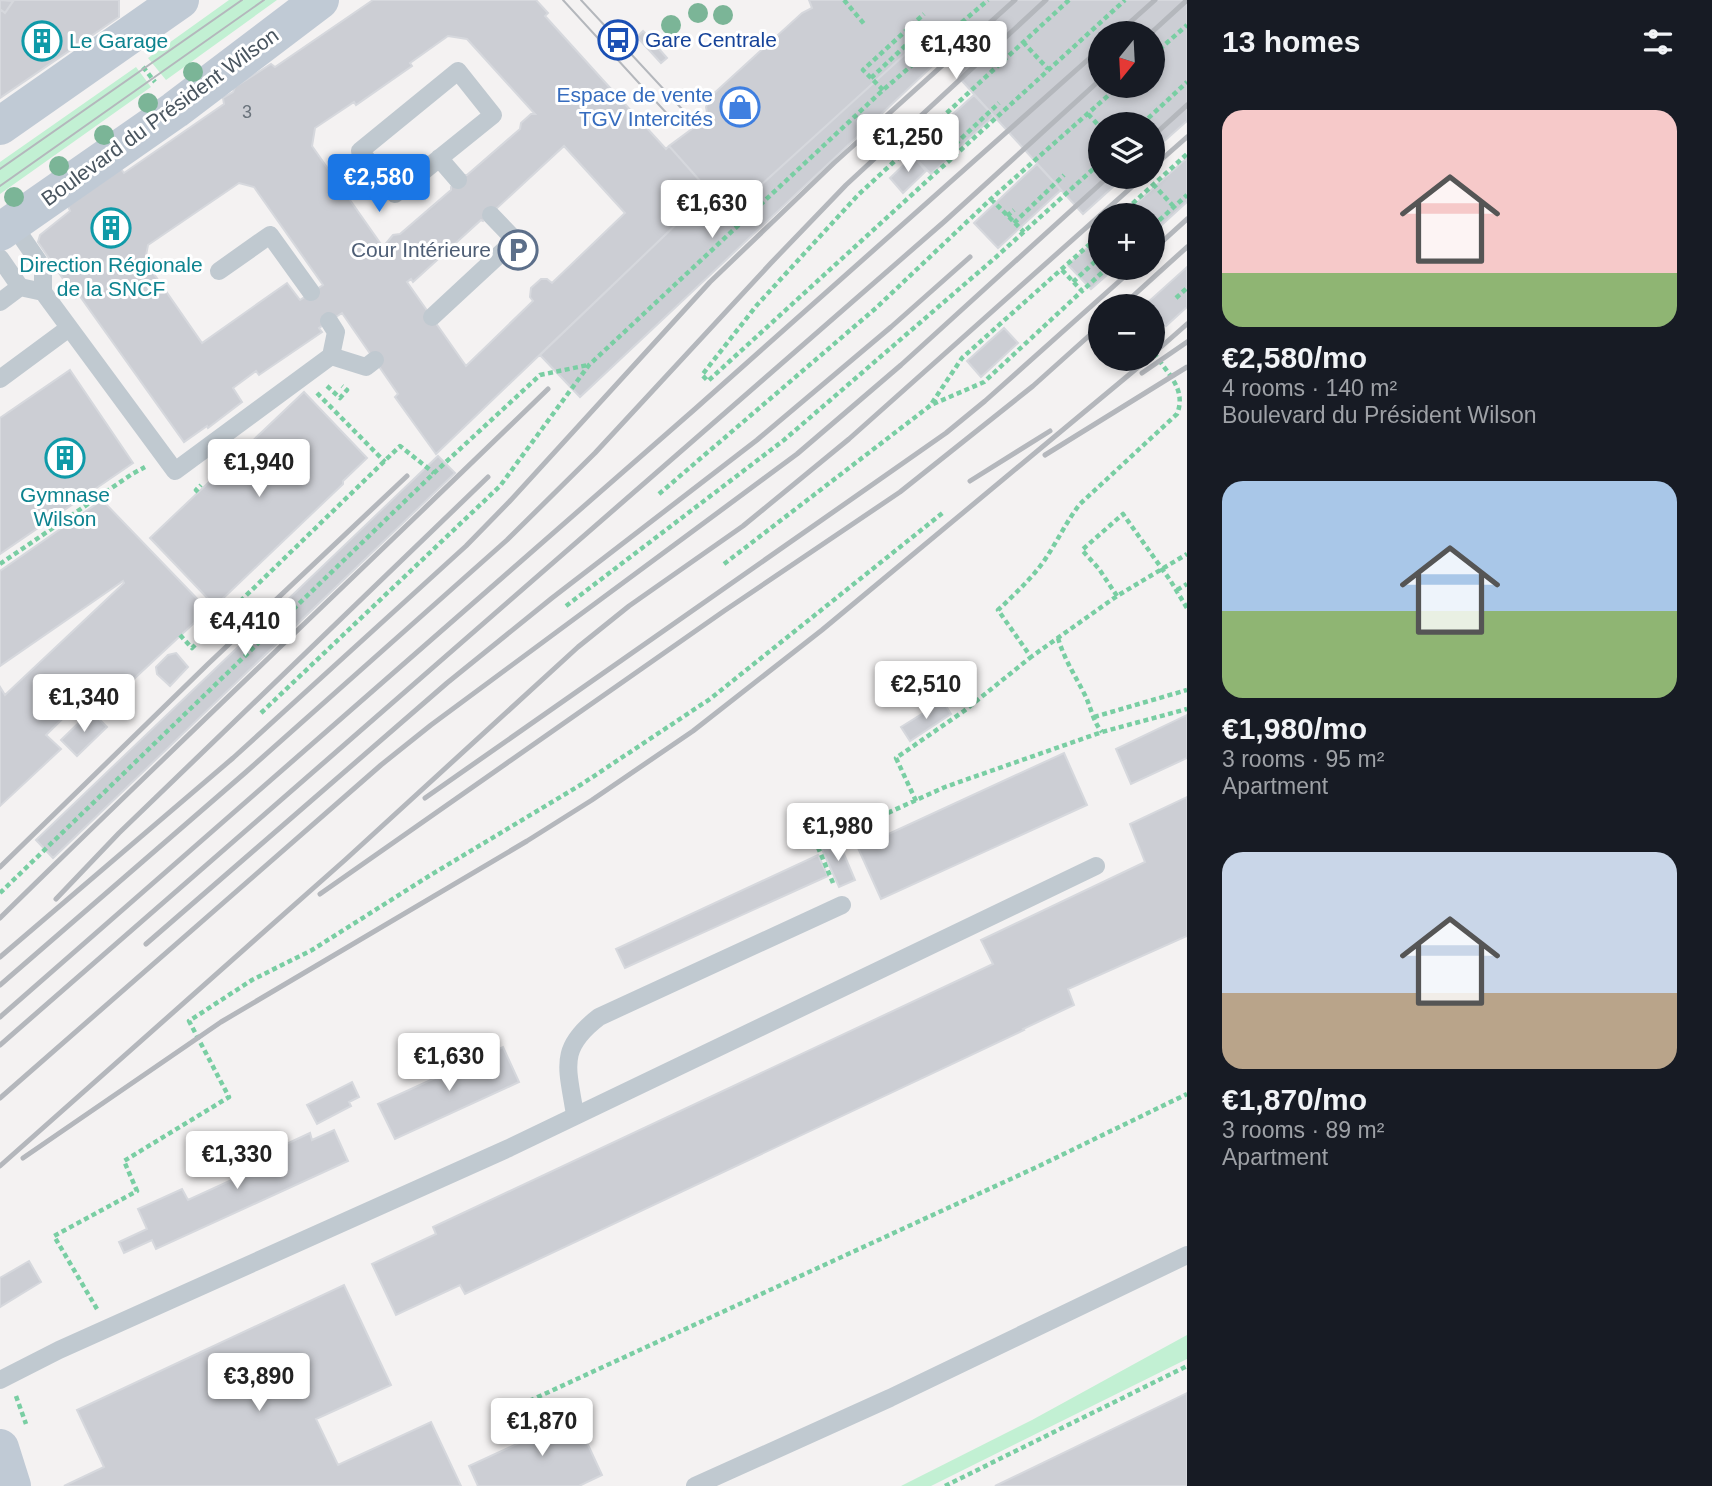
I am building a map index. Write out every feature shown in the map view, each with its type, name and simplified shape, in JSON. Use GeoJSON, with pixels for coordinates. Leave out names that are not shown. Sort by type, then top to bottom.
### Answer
{"type":"FeatureCollection","features":[{"type":"Feature","properties":{"kind":"main road"},"geometry":{"type":"LineString","coordinates":[[0,126],[180,0]]}},
{"type":"Feature","properties":{"kind":"main road","name":"Boulevard du Président Wilson"},"geometry":{"type":"LineString","coordinates":[[6,227],[175,110],[320,0]]}},
{"type":"Feature","properties":{"kind":"main road"},"geometry":{"type":"LineString","coordinates":[[0,1448],[12,1486]]}},
{"type":"Feature","properties":{"kind":"lane"},"geometry":{"type":"LineString","coordinates":[[458,71],[493,115],[439,158],[395,194],[360,151],[458,71]]}},
{"type":"Feature","properties":{"kind":"lane"},"geometry":{"type":"LineString","coordinates":[[439,158],[458,180]]}},
{"type":"Feature","properties":{"kind":"lane"},"geometry":{"type":"LineString","coordinates":[[432,317],[515,240],[491,215]]}},
{"type":"Feature","properties":{"kind":"lane"},"geometry":{"type":"LineString","coordinates":[[6,227],[43,268],[43,292],[175,471],[331,356],[336,332],[329,321]]}},
{"type":"Feature","properties":{"kind":"lane"},"geometry":{"type":"LineString","coordinates":[[219,271],[270,235],[311,292]]}},
{"type":"Feature","properties":{"kind":"lane"},"geometry":{"type":"LineString","coordinates":[[0,258],[20,287],[43,292]]}},
{"type":"Feature","properties":{"kind":"lane"},"geometry":{"type":"LineString","coordinates":[[0,302],[20,287]]}},
{"type":"Feature","properties":{"kind":"lane"},"geometry":{"type":"LineString","coordinates":[[0,379],[69,328]]}},
{"type":"Feature","properties":{"kind":"lane"},"geometry":{"type":"LineString","coordinates":[[331,356],[366,366],[375,360]]}},
{"type":"Feature","properties":{"kind":"lane"},"geometry":{"type":"LineString","coordinates":[[0,1380],[71,1345],[496,1154],[1096,866]]}},
{"type":"Feature","properties":{"kind":"lane"},"geometry":{"type":"LineString","coordinates":[[575,1115],[567,1062],[580,1032],[599,1017],[842,905]]}},
{"type":"Feature","properties":{"kind":"lane"},"geometry":{"type":"LineString","coordinates":[[695,1486],[890,1398],[1187,1255]]}},
{"type":"Feature","properties":{"kind":"path"},"geometry":{"type":"LineString","coordinates":[[844,0],[865,25]]}},
{"type":"Feature","properties":{"kind":"path"},"geometry":{"type":"LineString","coordinates":[[261,713],[500,486],[589,365],[883,90],[988,0]]}},
{"type":"Feature","properties":{"kind":"path"},"geometry":{"type":"LineString","coordinates":[[1069,0],[858,195],[757,305],[702,375],[708,381],[1125,0]]}},
{"type":"Feature","properties":{"kind":"path"},"geometry":{"type":"LineString","coordinates":[[883,90],[863,70],[924,15]]}},
{"type":"Feature","properties":{"kind":"path"},"geometry":{"type":"LineString","coordinates":[[1166,44],[1187,25]]}},
{"type":"Feature","properties":{"kind":"path"},"geometry":{"type":"LineString","coordinates":[[871,78],[919,33]]}},
{"type":"Feature","properties":{"kind":"path"},"geometry":{"type":"LineString","coordinates":[[1023,42],[1048,69]]}},
{"type":"Feature","properties":{"kind":"path"},"geometry":{"type":"LineString","coordinates":[[1035,65],[1040,60]]}},
{"type":"Feature","properties":{"kind":"path"},"geometry":{"type":"LineString","coordinates":[[1155,112],[1187,82]]}},
{"type":"Feature","properties":{"kind":"path"},"geometry":{"type":"LineString","coordinates":[[1090,112],[1106,98]]}},
{"type":"Feature","properties":{"kind":"path"},"geometry":{"type":"LineString","coordinates":[[949,150],[999,103]]}},
{"type":"Feature","properties":{"kind":"path"},"geometry":{"type":"LineString","coordinates":[[659,494],[876,308],[991,199],[1088,114]]}},
{"type":"Feature","properties":{"kind":"path"},"geometry":{"type":"LineString","coordinates":[[928,128],[955,156]]}},
{"type":"Feature","properties":{"kind":"path"},"geometry":{"type":"LineString","coordinates":[[942,142],[947,136]]}},
{"type":"Feature","properties":{"kind":"path"},"geometry":{"type":"LineString","coordinates":[[1165,173],[1187,154]]}},
{"type":"Feature","properties":{"kind":"path"},"geometry":{"type":"LineString","coordinates":[[566,606],[784,440],[1088,174]]}},
{"type":"Feature","properties":{"kind":"path"},"geometry":{"type":"LineString","coordinates":[[1014,223],[1065,175]]}},
{"type":"Feature","properties":{"kind":"path"},"geometry":{"type":"LineString","coordinates":[[1133,203],[1148,189]]}},
{"type":"Feature","properties":{"kind":"path"},"geometry":{"type":"LineString","coordinates":[[1156,189],[1161,197],[1174,207]]}},
{"type":"Feature","properties":{"kind":"path"},"geometry":{"type":"LineString","coordinates":[[1165,215],[1187,195]]}},
{"type":"Feature","properties":{"kind":"path"},"geometry":{"type":"LineString","coordinates":[[991,199],[1024,232]]}},
{"type":"Feature","properties":{"kind":"path"},"geometry":{"type":"LineString","coordinates":[[1007,216],[1013,210]]}},
{"type":"Feature","properties":{"kind":"path"},"geometry":{"type":"LineString","coordinates":[[931,405],[962,358],[1088,246]]}},
{"type":"Feature","properties":{"kind":"path"},"geometry":{"type":"LineString","coordinates":[[1073,282],[1088,268]]}},
{"type":"Feature","properties":{"kind":"path"},"geometry":{"type":"LineString","coordinates":[[1062,270],[1069,274],[1082,291]]}},
{"type":"Feature","properties":{"kind":"path"},"geometry":{"type":"LineString","coordinates":[[724,564],[931,405],[984,382],[1094,280]]}},
{"type":"Feature","properties":{"kind":"path"},"geometry":{"type":"LineString","coordinates":[[1175,298],[1187,288]]}},
{"type":"Feature","properties":{"kind":"path"},"geometry":{"type":"LineString","coordinates":[[0,893],[434,473],[540,375],[589,365]]}},
{"type":"Feature","properties":{"kind":"path"},"geometry":{"type":"LineString","coordinates":[[1031,657],[998,610],[1043,562],[1080,504],[1177,414],[1183,404],[1183,395],[1165,367]]}},
{"type":"Feature","properties":{"kind":"path"},"geometry":{"type":"LineString","coordinates":[[335,410],[385,462]]}},
{"type":"Feature","properties":{"kind":"path"},"geometry":{"type":"LineString","coordinates":[[180,635],[192,648],[400,446],[434,473]]}},
{"type":"Feature","properties":{"kind":"path"},"geometry":{"type":"LineString","coordinates":[[0,564],[132,474],[165,457]]}},
{"type":"Feature","properties":{"kind":"path"},"geometry":{"type":"LineString","coordinates":[[88,1293],[54,1236],[137,1191],[124,1161],[229,1097],[189,1021],[252,980],[312,950],[429,876],[582,785],[710,699],[945,511]]}},
{"type":"Feature","properties":{"kind":"path"},"geometry":{"type":"LineString","coordinates":[[1117,596],[1082,550],[1123,514],[1187,608]]}},
{"type":"Feature","properties":{"kind":"path"},"geometry":{"type":"LineString","coordinates":[[916,801],[896,758],[964,711],[1031,657],[1117,596],[1187,554]]}},
{"type":"Feature","properties":{"kind":"path"},"geometry":{"type":"LineString","coordinates":[[1177,590],[1187,584]]}},
{"type":"Feature","properties":{"kind":"path"},"geometry":{"type":"LineString","coordinates":[[1058,638],[1063,654],[1102,732]]}},
{"type":"Feature","properties":{"kind":"path"},"geometry":{"type":"LineString","coordinates":[[1094,717],[1187,690]]}},
{"type":"Feature","properties":{"kind":"path"},"geometry":{"type":"LineString","coordinates":[[842,905],[817,845],[945,787],[1102,732],[1187,709]]}},
{"type":"Feature","properties":{"kind":"path"},"geometry":{"type":"LineString","coordinates":[[514,1408],[1039,1166],[1187,1094]]}},
{"type":"Feature","properties":{"kind":"path"},"geometry":{"type":"LineString","coordinates":[[945,1486],[1187,1366]]}},
{"type":"Feature","properties":{"kind":"green space"},"geometry":{"type":"Polygon","coordinates":[[[229,0],[277,0],[166,80],[148,58],[229,0]]]}},
{"type":"Feature","properties":{"kind":"green space"},"geometry":{"type":"Polygon","coordinates":[[[136,67],[151,87],[0,194],[0,162],[136,67]]]}},
{"type":"Feature","properties":{"kind":"green space"},"geometry":{"type":"Polygon","coordinates":[[[1187,1335],[1187,1359],[931,1486],[901,1486],[1032,1420],[1187,1335]]]}},
{"type":"Feature","properties":{"kind":"building"},"geometry":{"type":"Polygon","coordinates":[[[0,0],[13,1],[5,13],[0,9],[0,0]]]}},
{"type":"Feature","properties":{"kind":"building","name":"Le Garage"},"geometry":{"type":"Polygon","coordinates":[[[14,0],[119,0],[119,17],[0,98],[0,9],[5,13],[14,0]]]}},
{"type":"Feature","properties":{"kind":"building","name":"Direction Régionale de la SNCF"},"geometry":{"type":"Polygon","coordinates":[[[373,0],[536,0],[548,13],[545,16],[602,79],[666,149],[669,146],[710,192],[436,454],[395,397],[398,394],[342,313],[319,328],[322,332],[259,375],[256,371],[233,388],[242,402],[208,428],[207,426],[184,442],[79,295],[76,298],[38,242],[40,235],[70,211],[68,206],[121,169],[124,173],[224,104],[223,98],[233,92],[235,87],[271,64],[275,67],[373,0]],[[448,36],[410,63],[412,66],[356,105],[354,102],[315,128],[312,146],[383,247],[393,235],[400,234],[451,190],[464,175],[520,129],[521,123],[531,114],[535,114],[467,39],[448,36]],[[564,146],[413,282],[411,279],[407,282],[466,366],[533,301],[530,297],[531,288],[541,279],[552,283],[625,213],[564,146]],[[239,183],[148,245],[145,261],[202,343],[287,283],[300,300],[323,285],[254,187],[239,183]]]}},
{"type":"Feature","properties":{"kind":"building"},"geometry":{"type":"Polygon","coordinates":[[[809,0],[1187,0],[1187,121],[1165,140],[1165,112],[1088,112],[1088,189],[1111,189],[1095,203],[1088,203],[1088,209],[1083,214],[923,38],[729,214],[669,146],[708,117],[706,107],[711,96],[802,13],[812,8],[809,0]]]}},
{"type":"Feature","properties":{"kind":"building"},"geometry":{"type":"Polygon","coordinates":[[[643,31],[667,58],[661,63],[637,37],[643,31]]]}},
{"type":"Feature","properties":{"kind":"building"},"geometry":{"type":"Polygon","coordinates":[[[923,38],[941,58],[580,397],[540,355],[710,192],[729,214],[923,38]]]}},
{"type":"Feature","properties":{"kind":"building"},"geometry":{"type":"Polygon","coordinates":[[[974,95],[994,116],[931,174],[910,153],[974,95]]]}},
{"type":"Feature","properties":{"kind":"building"},"geometry":{"type":"Polygon","coordinates":[[[913,156],[926,171],[903,193],[890,178],[913,156]]]}},
{"type":"Feature","properties":{"kind":"building"},"geometry":{"type":"Polygon","coordinates":[[[1187,158],[1187,202],[1165,222],[1165,203],[1136,203],[1152,189],[1165,189],[1165,178],[1187,158]]]}},
{"type":"Feature","properties":{"kind":"building"},"geometry":{"type":"Polygon","coordinates":[[[1037,164],[1061,190],[998,248],[974,223],[1037,164]]]}},
{"type":"Feature","properties":{"kind":"building"},"geometry":{"type":"Polygon","coordinates":[[[1088,247],[1088,280],[1101,280],[1091,289],[1068,265],[1088,247]]]}},
{"type":"Feature","properties":{"kind":"building"},"geometry":{"type":"Polygon","coordinates":[[[1187,267],[1187,307],[1166,326],[1165,294],[1157,294],[1187,267]]]}},
{"type":"Feature","properties":{"kind":"building"},"geometry":{"type":"Polygon","coordinates":[[[1004,328],[1018,343],[981,377],[967,361],[1004,328]]]}},
{"type":"Feature","properties":{"kind":"building","name":"Gymnase Wilson"},"geometry":{"type":"Polygon","coordinates":[[[70,370],[133,463],[0,554],[0,418],[70,370]]]}},
{"type":"Feature","properties":{"kind":"building"},"geometry":{"type":"Polygon","coordinates":[[[304,392],[367,458],[215,606],[150,538],[304,392]]]}},
{"type":"Feature","properties":{"kind":"building"},"geometry":{"type":"Polygon","coordinates":[[[438,456],[455,473],[53,858],[36,840],[438,456]]]}},
{"type":"Feature","properties":{"kind":"building"},"geometry":{"type":"Polygon","coordinates":[[[102,500],[208,610],[107,704],[93,689],[46,735],[61,749],[0,806],[0,687],[5,695],[124,583],[123,581],[0,666],[0,571],[102,500]]]}},
{"type":"Feature","properties":{"kind":"building"},"geometry":{"type":"Polygon","coordinates":[[[176,653],[188,667],[170,686],[157,674],[156,667],[168,655],[176,653]]]}},
{"type":"Feature","properties":{"kind":"building"},"geometry":{"type":"Polygon","coordinates":[[[943,701],[951,714],[910,741],[901,727],[943,701]]]}},
{"type":"Feature","properties":{"kind":"building"},"geometry":{"type":"Polygon","coordinates":[[[91,711],[107,727],[77,756],[61,740],[91,711]]]}},
{"type":"Feature","properties":{"kind":"building"},"geometry":{"type":"Polygon","coordinates":[[[1187,715],[1187,758],[1131,784],[1116,749],[1187,715]]]}},
{"type":"Feature","properties":{"kind":"building"},"geometry":{"type":"Polygon","coordinates":[[[1064,753],[1087,805],[881,899],[858,848],[1064,753]]]}},
{"type":"Feature","properties":{"kind":"building"},"geometry":{"type":"Polygon","coordinates":[[[1187,797],[1187,936],[1068,989],[1074,1005],[1024,1030],[465,1294],[460,1285],[396,1315],[372,1264],[436,1234],[433,1227],[993,964],[981,940],[1145,862],[1130,824],[1187,797]]]}},
{"type":"Feature","properties":{"kind":"building"},"geometry":{"type":"Polygon","coordinates":[[[838,840],[855,880],[839,887],[821,847],[838,840]]]}},
{"type":"Feature","properties":{"kind":"building"},"geometry":{"type":"Polygon","coordinates":[[[818,855],[828,876],[625,968],[616,949],[818,855]]]}},
{"type":"Feature","properties":{"kind":"building"},"geometry":{"type":"Polygon","coordinates":[[[503,1047],[519,1082],[395,1139],[378,1104],[503,1047]]]}},
{"type":"Feature","properties":{"kind":"building"},"geometry":{"type":"Polygon","coordinates":[[[352,1082],[359,1097],[349,1102],[351,1106],[317,1124],[307,1105],[352,1082]]]}},
{"type":"Feature","properties":{"kind":"building"},"geometry":{"type":"Polygon","coordinates":[[[334,1130],[348,1161],[156,1249],[152,1240],[124,1253],[119,1242],[147,1229],[138,1209],[182,1189],[188,1200],[271,1162],[267,1153],[310,1133],[312,1140],[334,1130]]]}},
{"type":"Feature","properties":{"kind":"building"},"geometry":{"type":"Polygon","coordinates":[[[29,1261],[41,1282],[0,1307],[0,1278],[29,1261]]]}},
{"type":"Feature","properties":{"kind":"building"},"geometry":{"type":"Polygon","coordinates":[[[344,1285],[391,1385],[316,1419],[338,1465],[431,1422],[461,1486],[64,1486],[104,1467],[77,1410],[344,1285]]]}},
{"type":"Feature","properties":{"kind":"building"},"geometry":{"type":"Polygon","coordinates":[[[1187,1393],[1187,1486],[995,1486],[1187,1393]]]}},
{"type":"Feature","properties":{"kind":"building"},"geometry":{"type":"Polygon","coordinates":[[[571,1408],[602,1475],[579,1486],[478,1486],[469,1466],[532,1437],[528,1428],[571,1408]]]}},
{"type":"Feature","properties":{"kind":"tram line"},"geometry":{"type":"LineString","coordinates":[[0,169],[242,0]]}},
{"type":"Feature","properties":{"kind":"tram line"},"geometry":{"type":"LineString","coordinates":[[0,186],[264,0]]}},
{"type":"Feature","properties":{"kind":"tram line"},"geometry":{"type":"LineString","coordinates":[[563,0],[671,118]]}},
{"type":"Feature","properties":{"kind":"tram line"},"geometry":{"type":"LineString","coordinates":[[581,0],[682,109]]}},
{"type":"Feature","properties":{"kind":"railway"},"geometry":{"type":"LineString","coordinates":[[0,957],[233,758],[466,546],[710,282],[834,163],[1015,0]]}},
{"type":"Feature","properties":{"kind":"railway"},"geometry":{"type":"LineString","coordinates":[[0,985],[246,772],[507,540],[595,453],[846,185],[1046,0]]}},
{"type":"Feature","properties":{"kind":"railway"},"geometry":{"type":"LineString","coordinates":[[1131,21],[1155,0]]}},
{"type":"Feature","properties":{"kind":"railway"},"geometry":{"type":"LineString","coordinates":[[1164,21],[1187,0]]}},
{"type":"Feature","properties":{"kind":"railway"},"geometry":{"type":"LineString","coordinates":[[0,1017],[695,409],[1088,60]]}},
{"type":"Feature","properties":{"kind":"railway"},"geometry":{"type":"LineString","coordinates":[[0,1045],[945,221],[1088,91]]}},
{"type":"Feature","properties":{"kind":"railway"},"geometry":{"type":"LineString","coordinates":[[1165,125],[1187,105]]}},
{"type":"Feature","properties":{"kind":"railway"},"geometry":{"type":"LineString","coordinates":[[1165,156],[1187,137]]}},
{"type":"Feature","properties":{"kind":"railway"},"geometry":{"type":"LineString","coordinates":[[0,1098],[381,765],[797,454],[901,365],[1095,189]]}},
{"type":"Feature","properties":{"kind":"railway"},"geometry":{"type":"LineString","coordinates":[[0,1166],[345,860],[578,647],[629,606],[743,526],[849,439],[1130,189]]}},
{"type":"Feature","properties":{"kind":"railway"},"geometry":{"type":"LineString","coordinates":[[1165,239],[1187,219]]}},
{"type":"Feature","properties":{"kind":"railway"},"geometry":{"type":"LineString","coordinates":[[1135,294],[1187,247]]}},
{"type":"Feature","properties":{"kind":"railway"},"geometry":{"type":"LineString","coordinates":[[146,944],[447,683],[552,598],[757,440],[970,257]]}},
{"type":"Feature","properties":{"kind":"railway"},"geometry":{"type":"LineString","coordinates":[[425,798],[946,433],[1121,280]]}},
{"type":"Feature","properties":{"kind":"railway"},"geometry":{"type":"LineString","coordinates":[[1165,343],[1187,324]]}},
{"type":"Feature","properties":{"kind":"railway"},"geometry":{"type":"LineString","coordinates":[[320,894],[724,611],[900,492],[1033,386],[1088,337]]}},
{"type":"Feature","properties":{"kind":"railway"},"geometry":{"type":"LineString","coordinates":[[1142,373],[1187,342]]}},
{"type":"Feature","properties":{"kind":"railway"},"geometry":{"type":"LineString","coordinates":[[1045,455],[1187,367]]}},
{"type":"Feature","properties":{"kind":"railway"},"geometry":{"type":"LineString","coordinates":[[23,1158],[221,1022],[527,841],[693,731],[822,630],[1134,371]]}},
{"type":"Feature","properties":{"kind":"railway"},"geometry":{"type":"LineString","coordinates":[[0,918],[548,389]]}},
{"type":"Feature","properties":{"kind":"railway"},"geometry":{"type":"LineString","coordinates":[[970,481],[1050,431]]}},
{"type":"Feature","properties":{"kind":"railway"},"geometry":{"type":"LineString","coordinates":[[0,867],[208,664],[407,476]]}},
{"type":"Feature","properties":{"kind":"railway"},"geometry":{"type":"LineString","coordinates":[[56,899],[119,833],[488,477]]}},
{"type":"Feature","properties":{"kind":"place","name":"Gare Centrale"},"geometry":{"type":"Point","coordinates":[618,40]}},
{"type":"Feature","properties":{"kind":"place","name":"Le Garage"},"geometry":{"type":"Point","coordinates":[42,41]}},
{"type":"Feature","properties":{"kind":"place","name":"Espace de vente TGV Intercités"},"geometry":{"type":"Point","coordinates":[740,107]}},
{"type":"Feature","properties":{"kind":"place","name":"Direction Régionale de la SNCF"},"geometry":{"type":"Point","coordinates":[111,228]}},
{"type":"Feature","properties":{"kind":"place","name":"Cour Intérieure"},"geometry":{"type":"Point","coordinates":[518,250]}},
{"type":"Feature","properties":{"kind":"place","name":"Gymnase Wilson"},"geometry":{"type":"Point","coordinates":[65,458]}}]}
